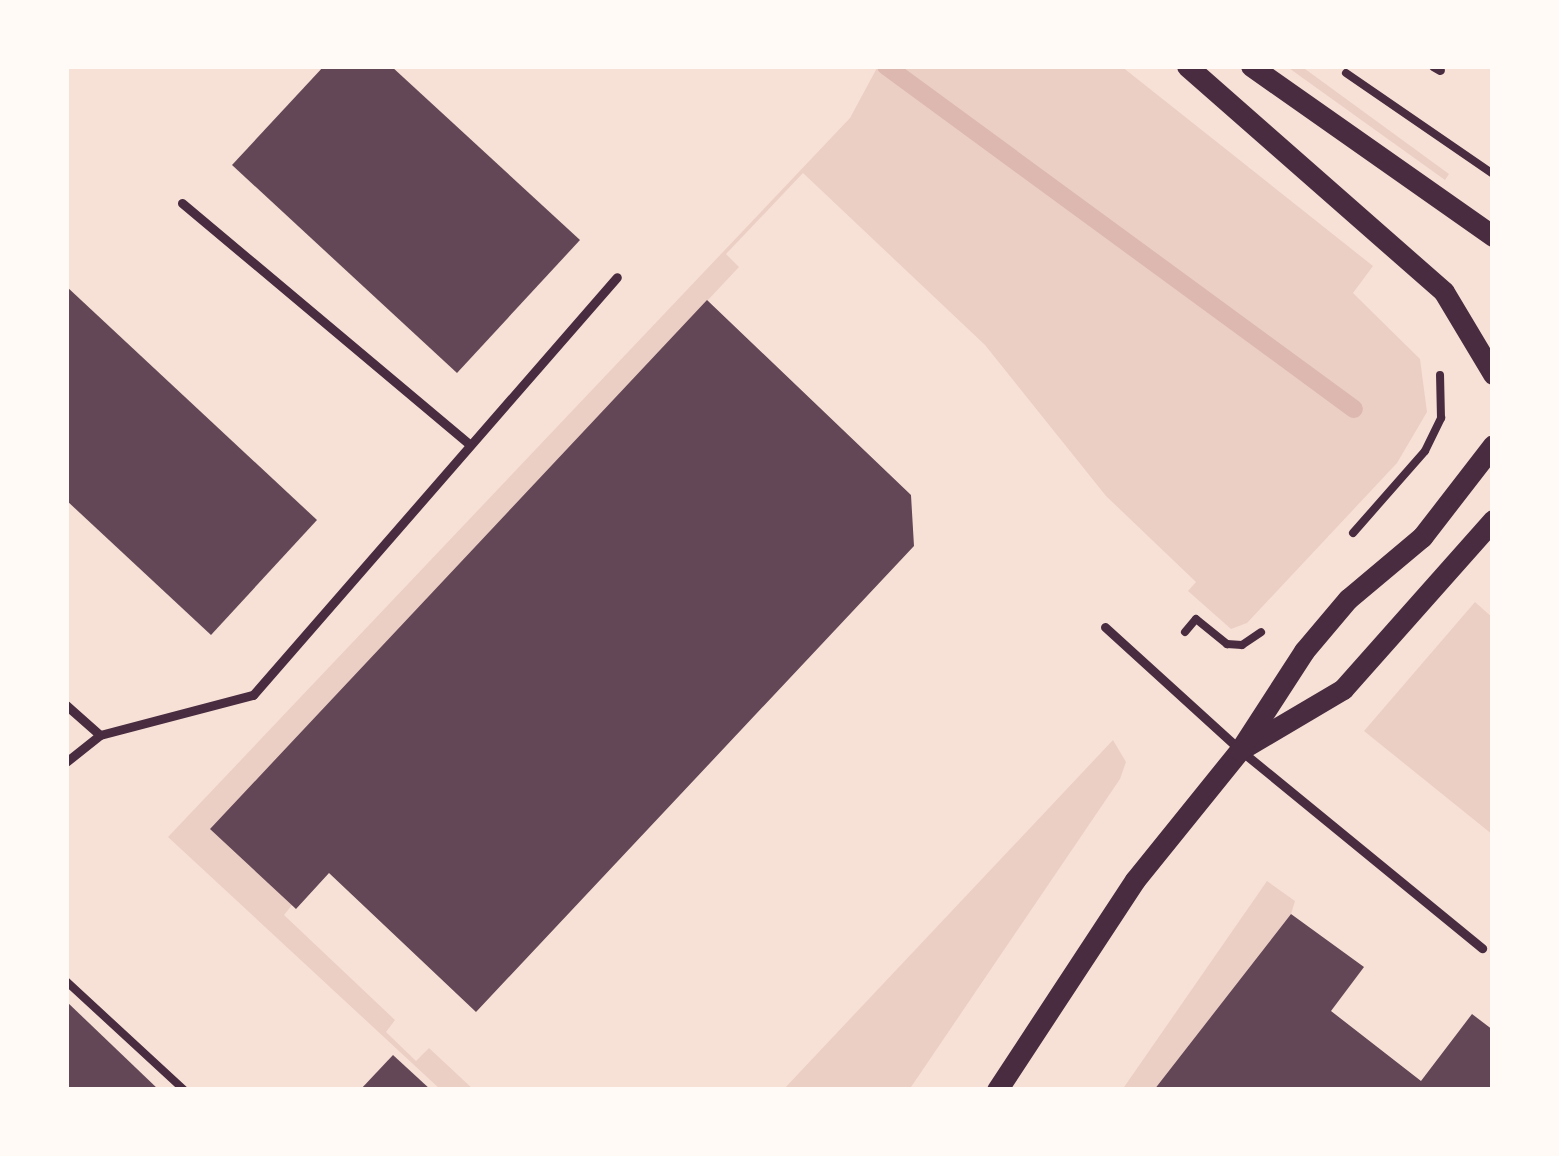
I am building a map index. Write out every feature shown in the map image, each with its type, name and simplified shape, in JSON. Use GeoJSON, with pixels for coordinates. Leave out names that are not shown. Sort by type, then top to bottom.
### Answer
{"type":"FeatureCollection","features":[{"type":"Feature","properties":{"kind":"street"},"geometry":{"type":"LineString","coordinates":[[1187,66],[1444,292],[1493,374]]}},
{"type":"Feature","properties":{"kind":"street"},"geometry":{"type":"LineString","coordinates":[[1251,66],[1493,236]]}},
{"type":"Feature","properties":{"kind":"street"},"geometry":{"type":"LineString","coordinates":[[997,1090],[1136,880],[1240,750],[1304,651],[1348,598],[1422,537],[1493,445]]}},
{"type":"Feature","properties":{"kind":"street"},"geometry":{"type":"LineString","coordinates":[[1240,750],[1342,688],[1493,520]]}},
{"type":"Feature","properties":{"kind":"lane"},"geometry":{"type":"LineString","coordinates":[[182,203],[470,446]]}},
{"type":"Feature","properties":{"kind":"lane"},"geometry":{"type":"LineString","coordinates":[[66,762],[100,735],[253,695],[617,277]]}},
{"type":"Feature","properties":{"kind":"lane"},"geometry":{"type":"LineString","coordinates":[[1105,627],[1240,750],[1482,947]]}},
{"type":"Feature","properties":{"kind":"lane"},"geometry":{"type":"LineString","coordinates":[[66,705],[100,735]]}},
{"type":"Feature","properties":{"kind":"path"},"geometry":{"type":"LineString","coordinates":[[1334,66],[1489,171]]}},
{"type":"Feature","properties":{"kind":"path"},"geometry":{"type":"LineString","coordinates":[[1349,536],[1408,474],[1441,418],[1436,362]]}},
{"type":"Feature","properties":{"kind":"path"},"geometry":{"type":"LineString","coordinates":[[1185,632],[1196,619],[1227,644],[1242,645],[1272,620]]}},
{"type":"Feature","properties":{"kind":"path"},"geometry":{"type":"LineString","coordinates":[[66,982],[184,1090]]}},
{"type":"Feature","properties":{"kind":"shaded area"},"geometry":{"type":"Polygon","coordinates":[[[878,66],[1121,66],[1373,266],[1353,293],[1420,359],[1427,412],[1397,463],[1247,623],[1231,629],[1188,591],[1196,582],[1106,496],[985,345],[803,173],[726,254],[739,267],[211,829],[292,905],[284,915],[395,1020],[386,1032],[416,1061],[429,1048],[474,1090],[441,1090],[168,837],[850,118],[878,66]]]}},
{"type":"Feature","properties":{"kind":"shaded area"},"geometry":{"type":"Polygon","coordinates":[[[1286,66],[1301,66],[1449,174],[1445,180],[1286,66]]]}},
{"type":"Feature","properties":{"kind":"shaded area"},"geometry":{"type":"Polygon","coordinates":[[[1475,602],[1493,618],[1493,835],[1364,731],[1475,602]]]}},
{"type":"Feature","properties":{"kind":"shaded area"},"geometry":{"type":"Polygon","coordinates":[[[1113,740],[1126,762],[1120,779],[909,1090],[783,1090],[1113,740]]]}},
{"type":"Feature","properties":{"kind":"shaded area"},"geometry":{"type":"Polygon","coordinates":[[[1267,881],[1295,901],[1291,914],[1154,1090],[1122,1090],[1267,881]]]}},
{"type":"Feature","properties":{"kind":"building"},"geometry":{"type":"Polygon","coordinates":[[[324,66],[391,66],[580,240],[457,373],[232,165],[324,66]]]}},
{"type":"Feature","properties":{"kind":"building"},"geometry":{"type":"Polygon","coordinates":[[[66,286],[317,520],[211,635],[66,500],[66,286]]]}},
{"type":"Feature","properties":{"kind":"building"},"geometry":{"type":"Polygon","coordinates":[[[707,300],[911,495],[914,546],[476,1012],[329,873],[296,909],[210,829],[707,300]]]}},
{"type":"Feature","properties":{"kind":"building"},"geometry":{"type":"Polygon","coordinates":[[[1291,914],[1364,967],[1331,1011],[1421,1081],[1472,1014],[1493,1030],[1493,1090],[1154,1090],[1291,914]]]}},
{"type":"Feature","properties":{"kind":"building"},"geometry":{"type":"Polygon","coordinates":[[[66,1001],[159,1090],[66,1090],[66,1001]]]}},
{"type":"Feature","properties":{"kind":"building"},"geometry":{"type":"Polygon","coordinates":[[[393,1055],[431,1090],[360,1090],[393,1055]]]}},
{"type":"Feature","properties":{"kind":"waterway"},"geometry":{"type":"LineString","coordinates":[[886,66],[1354,409]]}}]}
